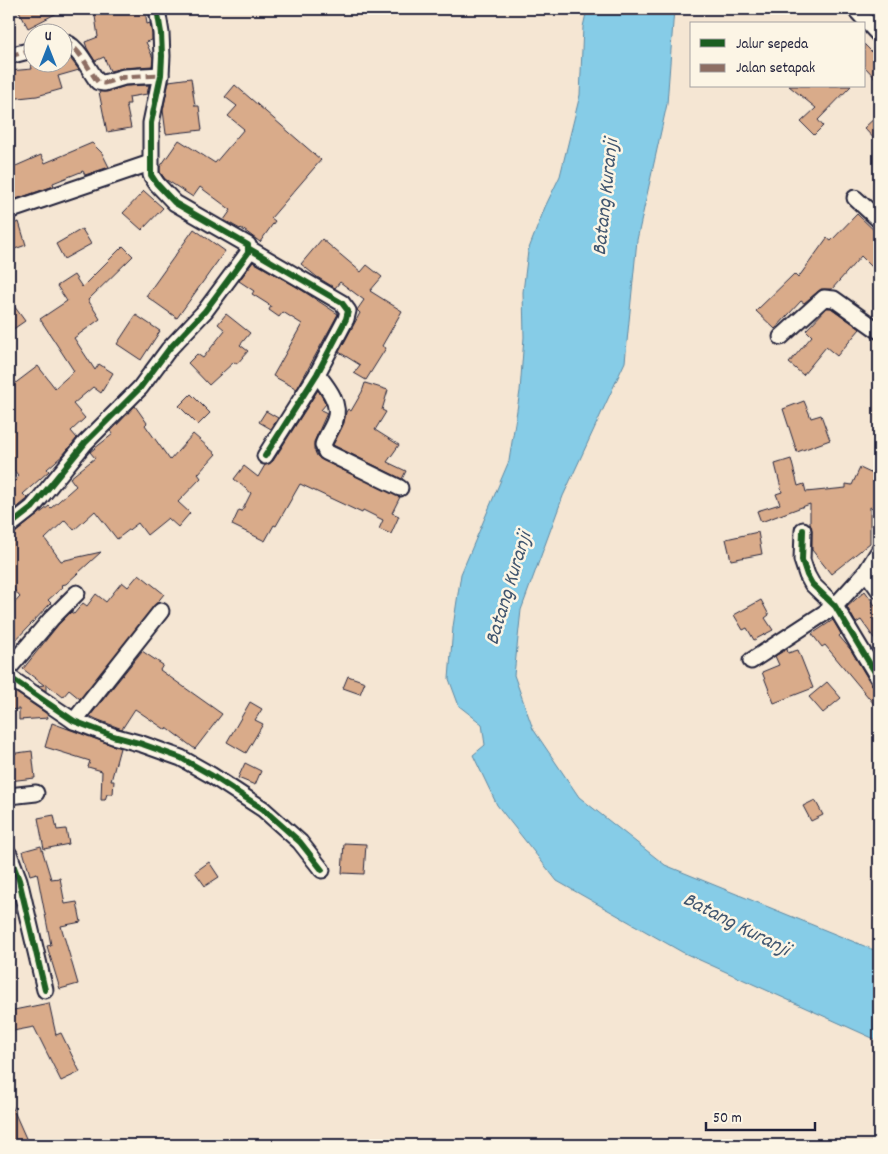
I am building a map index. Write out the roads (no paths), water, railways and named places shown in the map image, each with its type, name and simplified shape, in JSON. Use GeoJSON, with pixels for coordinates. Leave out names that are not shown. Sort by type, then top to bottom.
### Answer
{"type":"FeatureCollection","features":[{"type":"Feature","properties":{"kind":"street"},"geometry":{"type":"LineString","coordinates":[[157,9],[161,33],[161,75],[151,123],[151,175],[175,203],[246,245],[348,310],[346,319],[317,374],[265,456]]}},
{"type":"Feature","properties":{"kind":"street"},"geometry":{"type":"LineString","coordinates":[[855,9],[879,35]]}},
{"type":"Feature","properties":{"kind":"street"},"geometry":{"type":"LineString","coordinates":[[72,45],[98,82],[104,83],[124,77],[161,75]]}},
{"type":"Feature","properties":{"kind":"street"},"geometry":{"type":"LineString","coordinates":[[9,56],[22,53]]}},
{"type":"Feature","properties":{"kind":"street"},"geometry":{"type":"LineString","coordinates":[[9,212],[150,163]]}},
{"type":"Feature","properties":{"kind":"street"},"geometry":{"type":"LineString","coordinates":[[855,198],[879,220]]}},
{"type":"Feature","properties":{"kind":"street"},"geometry":{"type":"LineString","coordinates":[[9,526],[32,508],[85,443],[140,388],[169,349],[204,311],[248,252],[246,245]]}},
{"type":"Feature","properties":{"kind":"street"},"geometry":{"type":"LineString","coordinates":[[782,337],[827,297],[834,298],[879,331]]}},
{"type":"Feature","properties":{"kind":"street"},"geometry":{"type":"LineString","coordinates":[[317,374],[336,406],[335,420],[323,445],[326,452],[400,488]]}},
{"type":"Feature","properties":{"kind":"street"},"geometry":{"type":"LineString","coordinates":[[802,530],[802,560],[807,575],[812,584],[836,606],[879,678]]}},
{"type":"Feature","properties":{"kind":"street"},"geometry":{"type":"LineString","coordinates":[[751,661],[836,606],[866,572],[879,551]]}},
{"type":"Feature","properties":{"kind":"street"},"geometry":{"type":"LineString","coordinates":[[866,572],[879,590]]}},
{"type":"Feature","properties":{"kind":"street"},"geometry":{"type":"LineString","coordinates":[[9,668],[77,592]]}},
{"type":"Feature","properties":{"kind":"street"},"geometry":{"type":"LineString","coordinates":[[74,721],[161,611]]}},
{"type":"Feature","properties":{"kind":"street"},"geometry":{"type":"LineString","coordinates":[[9,677],[74,721],[112,736],[181,758],[211,775],[263,809],[300,842],[322,870]]}},
{"type":"Feature","properties":{"kind":"street"},"geometry":{"type":"LineString","coordinates":[[9,796],[36,793]]}},
{"type":"Feature","properties":{"kind":"street"},"geometry":{"type":"LineString","coordinates":[[9,854],[19,880],[45,990]]}},
{"type":"Feature","properties":{"kind":"water","name":"Batang Kuranji"},"geometry":{"type":"Polygon","coordinates":[[[587,9],[674,9],[667,104],[637,240],[625,362],[563,496],[521,610],[514,675],[533,729],[579,797],[665,865],[879,952],[879,1041],[682,952],[557,881],[497,805],[473,755],[485,745],[482,724],[459,706],[449,679],[453,627],[461,574],[509,461],[520,391],[524,337],[523,292],[528,251],[545,207],[560,176],[580,95],[583,27],[587,9]]]}}]}
